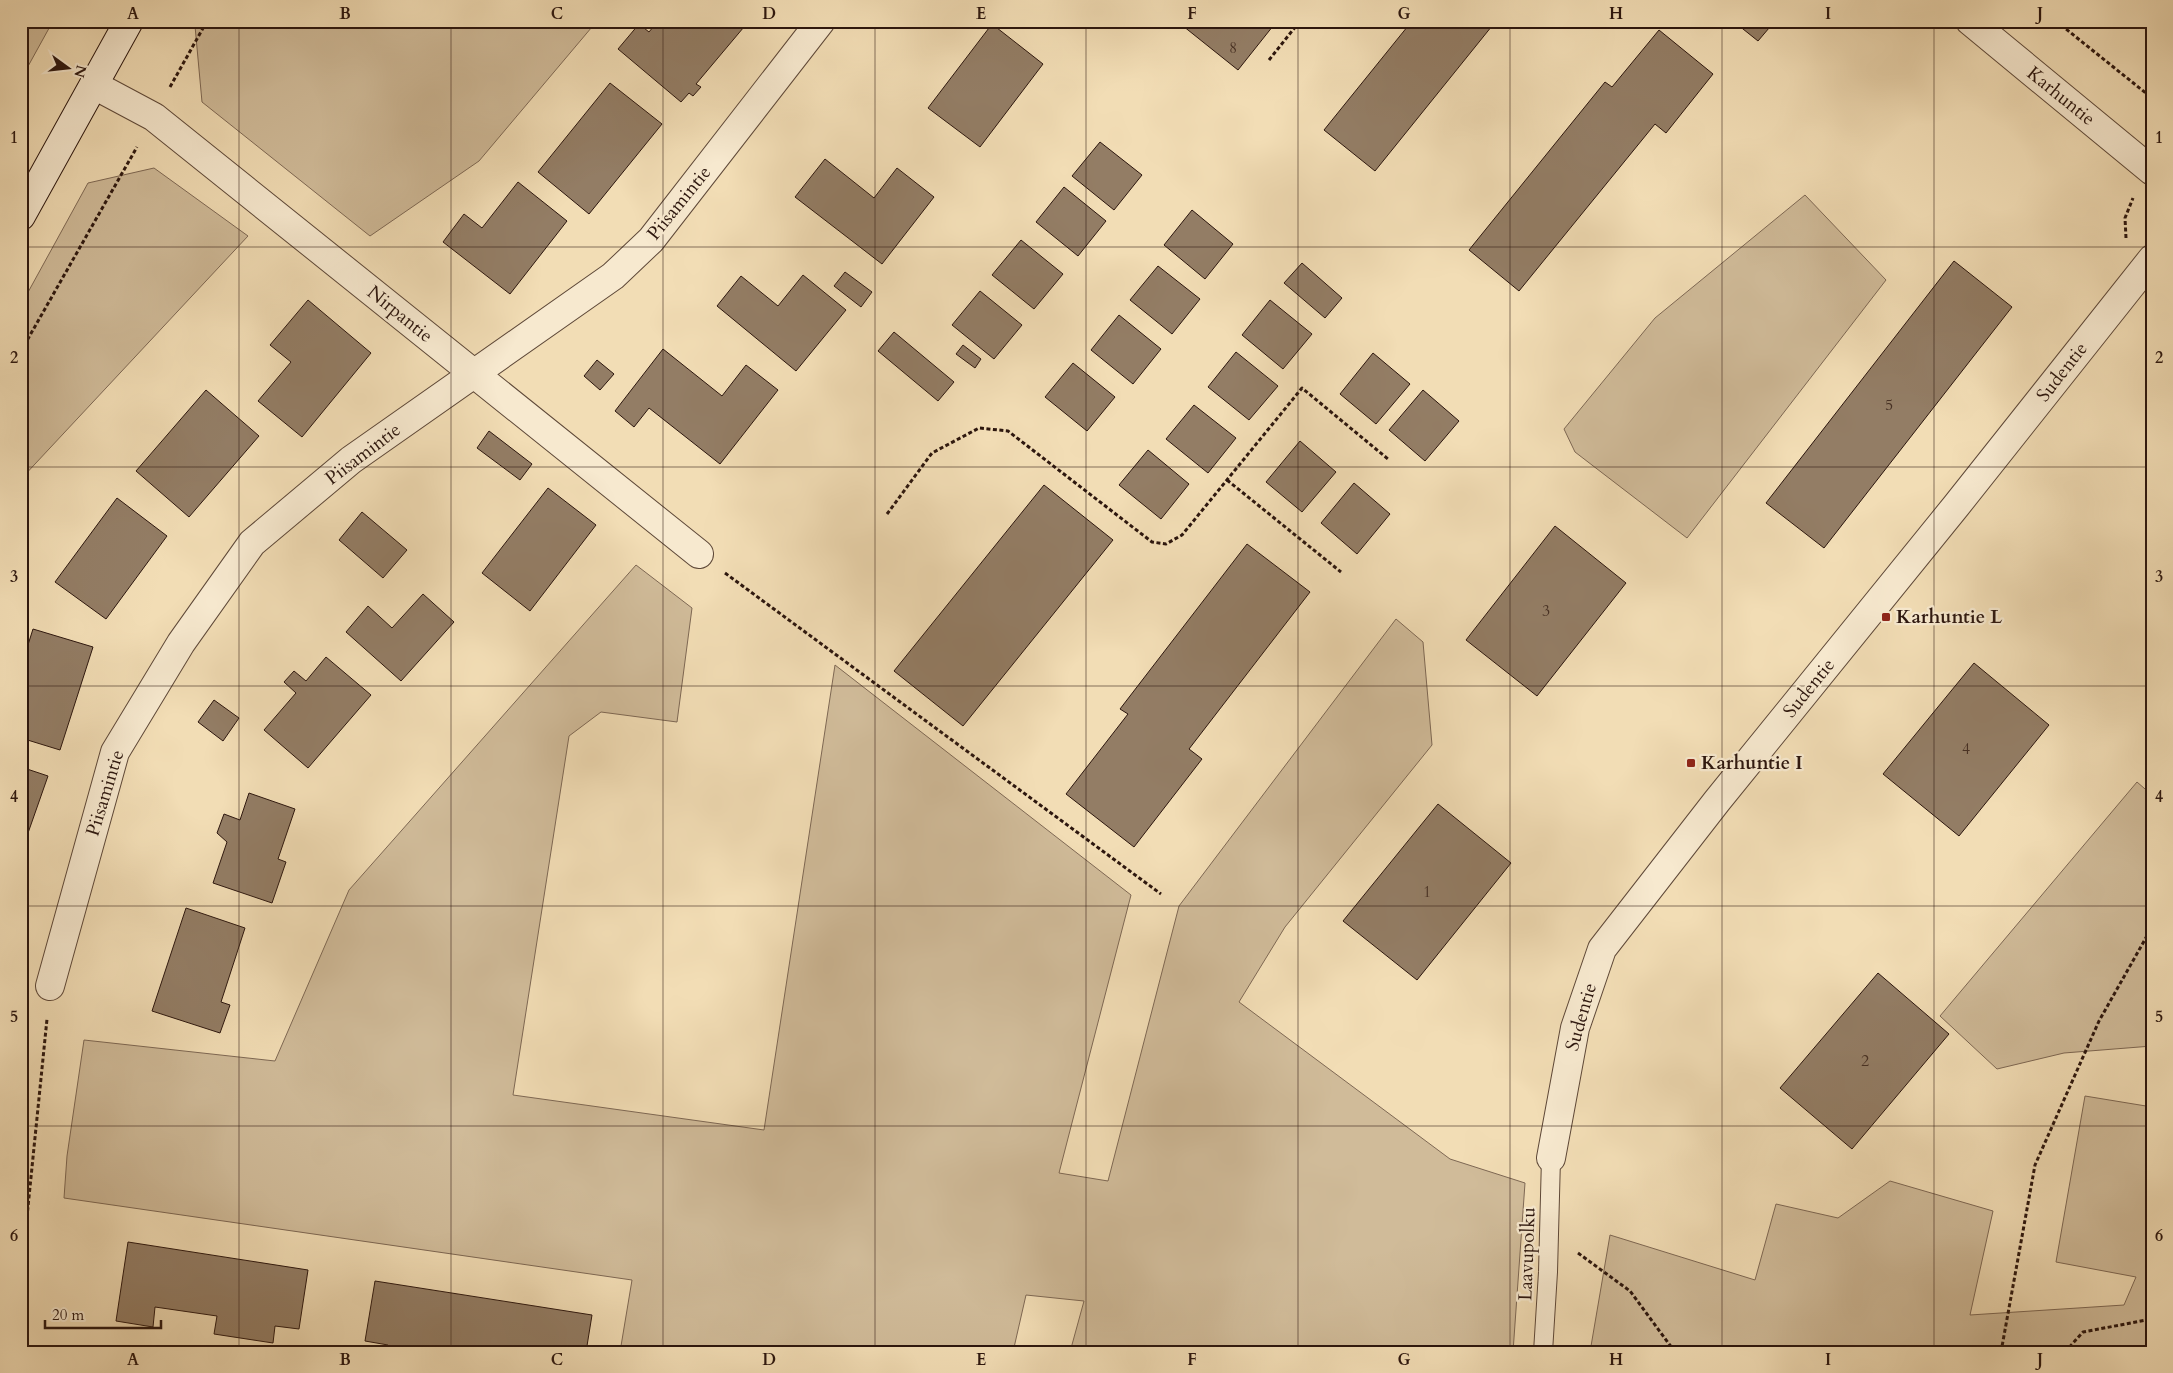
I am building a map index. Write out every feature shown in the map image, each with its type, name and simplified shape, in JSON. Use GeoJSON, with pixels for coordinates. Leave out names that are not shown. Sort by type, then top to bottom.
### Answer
{"type":"FeatureCollection","features":[{"type":"Feature","properties":{"kind":"street"},"geometry":{"type":"LineString","coordinates":[[21,216],[129,21]]}},
{"type":"Feature","properties":{"kind":"street","name":"Piisamintie"},"geometry":{"type":"LineString","coordinates":[[50,986],[115,752],[181,643],[252,543],[352,460],[474,372],[613,276],[651,240],[821,21]]}},
{"type":"Feature","properties":{"kind":"street","name":"Karhuntie"},"geometry":{"type":"LineString","coordinates":[[1970,21],[2152,171]]}},
{"type":"Feature","properties":{"kind":"street","name":"Nirpantie"},"geometry":{"type":"LineString","coordinates":[[94,85],[154,117],[700,554]]}},
{"type":"Feature","properties":{"kind":"street","name":"Sudentie"},"geometry":{"type":"LineString","coordinates":[[1551,1158],[1575,1028],[1602,949],[1717,801],[1950,514],[2150,261]]}},
{"type":"Feature","properties":{"kind":"lane","name":"Laavupolku"},"geometry":{"type":"LineString","coordinates":[[1543,1352],[1548,1272],[1551,1158]]}},
{"type":"Feature","properties":{"kind":"path"},"geometry":{"type":"LineString","coordinates":[[21,351],[207,21]]}},
{"type":"Feature","properties":{"kind":"path"},"geometry":{"type":"LineString","coordinates":[[1269,60],[1300,21]]}},
{"type":"Feature","properties":{"kind":"path"},"geometry":{"type":"LineString","coordinates":[[2056,21],[2152,98]]}},
{"type":"Feature","properties":{"kind":"path"},"geometry":{"type":"LineString","coordinates":[[2133,198],[2125,218],[2125,234],[2132,251],[2150,261]]}},
{"type":"Feature","properties":{"kind":"path"},"geometry":{"type":"LineString","coordinates":[[887,514],[932,453],[980,428],[1008,431],[1152,542],[1166,544],[1182,535],[1302,388],[1388,459]]}},
{"type":"Feature","properties":{"kind":"path"},"geometry":{"type":"LineString","coordinates":[[1227,480],[1341,572]]}},
{"type":"Feature","properties":{"kind":"path"},"geometry":{"type":"LineString","coordinates":[[700,554],[1161,894]]}},
{"type":"Feature","properties":{"kind":"path"},"geometry":{"type":"LineString","coordinates":[[2001,1352],[2035,1165],[2099,1021],[2152,927]]}},
{"type":"Feature","properties":{"kind":"path"},"geometry":{"type":"LineString","coordinates":[[21,1276],[50,986]]}},
{"type":"Feature","properties":{"kind":"path"},"geometry":{"type":"LineString","coordinates":[[1575,1251],[1630,1292],[1675,1352]]}},
{"type":"Feature","properties":{"kind":"path"},"geometry":{"type":"LineString","coordinates":[[2064,1352],[2084,1332],[2152,1319]]}},
{"type":"Feature","properties":{"kind":"shaded area"},"geometry":{"type":"Polygon","coordinates":[[[21,21],[53,21],[21,79],[21,21]]]}},
{"type":"Feature","properties":{"kind":"shaded area"},"geometry":{"type":"Polygon","coordinates":[[[197,21],[597,21],[479,161],[370,236],[202,102],[195,26],[197,21]]]}},
{"type":"Feature","properties":{"kind":"shaded area"},"geometry":{"type":"Polygon","coordinates":[[[154,168],[248,236],[21,479],[21,305],[88,183],[154,168]]]}},
{"type":"Feature","properties":{"kind":"shaded area"},"geometry":{"type":"Polygon","coordinates":[[[1805,195],[1886,280],[1687,538],[1575,452],[1564,429],[1655,318],[1805,195]]]}},
{"type":"Feature","properties":{"kind":"shaded area"},"geometry":{"type":"Polygon","coordinates":[[[636,565],[692,608],[677,722],[601,712],[569,736],[513,1095],[764,1130],[835,665],[1131,895],[1059,1173],[1108,1181],[1179,906],[1396,619],[1423,642],[1432,745],[1285,927],[1239,1002],[1450,1159],[1525,1183],[1513,1352],[1070,1352],[1084,1301],[1026,1295],[1013,1352],[620,1352],[632,1280],[64,1198],[67,1156],[84,1040],[275,1061],[349,890],[636,565]]]}},
{"type":"Feature","properties":{"kind":"shaded area"},"geometry":{"type":"Polygon","coordinates":[[[2137,782],[2152,795],[2152,1046],[2064,1053],[1997,1069],[1940,1016],[2137,782]]]}},
{"type":"Feature","properties":{"kind":"shaded area"},"geometry":{"type":"Polygon","coordinates":[[[2085,1096],[2152,1107],[2152,1352],[1590,1352],[1610,1235],[1755,1280],[1776,1204],[1838,1218],[1890,1181],[1993,1211],[1970,1315],[2124,1305],[2136,1277],[2056,1262],[2085,1096]]]}},
{"type":"Feature","properties":{"kind":"building"},"geometry":{"type":"Polygon","coordinates":[[[658,21],[749,21],[696,84],[701,87],[693,96],[689,93],[681,102],[618,49],[639,24],[649,32],[658,21]]]}},
{"type":"Feature","properties":{"kind":"building"},"geometry":{"type":"Polygon","coordinates":[[[1186,21],[1277,21],[1238,70],[1183,26],[1186,21]]]}},
{"type":"Feature","properties":{"kind":"building"},"geometry":{"type":"Polygon","coordinates":[[[1412,21],[1496,21],[1375,171],[1324,130],[1412,21]]]}},
{"type":"Feature","properties":{"kind":"building"},"geometry":{"type":"Polygon","coordinates":[[[1741,21],[1775,21],[1758,41],[1738,25],[1741,21]]]}},
{"type":"Feature","properties":{"kind":"building"},"geometry":{"type":"Polygon","coordinates":[[[992,24],[1043,64],[980,147],[928,108],[992,24]]]}},
{"type":"Feature","properties":{"kind":"building"},"geometry":{"type":"Polygon","coordinates":[[[1659,30],[1713,74],[1666,133],[1655,124],[1519,291],[1469,250],[1605,82],[1612,87],[1659,30]]]}},
{"type":"Feature","properties":{"kind":"building"},"geometry":{"type":"Polygon","coordinates":[[[610,83],[662,124],[589,214],[538,172],[610,83]]]}},
{"type":"Feature","properties":{"kind":"building"},"geometry":{"type":"Polygon","coordinates":[[[1100,142],[1142,175],[1114,210],[1072,176],[1100,142]]]}},
{"type":"Feature","properties":{"kind":"building"},"geometry":{"type":"Polygon","coordinates":[[[825,159],[874,198],[897,168],[934,197],[882,264],[795,197],[825,159]]]}},
{"type":"Feature","properties":{"kind":"building"},"geometry":{"type":"Polygon","coordinates":[[[518,182],[567,221],[510,294],[443,242],[464,214],[482,228],[518,182]]]}},
{"type":"Feature","properties":{"kind":"building"},"geometry":{"type":"Polygon","coordinates":[[[1064,187],[1106,221],[1078,256],[1036,222],[1064,187]]]}},
{"type":"Feature","properties":{"kind":"building"},"geometry":{"type":"Polygon","coordinates":[[[1192,210],[1233,244],[1205,279],[1164,245],[1192,210]]]}},
{"type":"Feature","properties":{"kind":"building"},"geometry":{"type":"Polygon","coordinates":[[[1021,240],[1063,274],[1034,309],[992,275],[1021,240]]]}},
{"type":"Feature","properties":{"kind":"building"},"geometry":{"type":"Polygon","coordinates":[[[1954,261],[2012,307],[1824,548],[1766,503],[1954,261]]]}},
{"type":"Feature","properties":{"kind":"building"},"geometry":{"type":"Polygon","coordinates":[[[1302,263],[1342,298],[1325,318],[1284,283],[1302,263]]]}},
{"type":"Feature","properties":{"kind":"building"},"geometry":{"type":"Polygon","coordinates":[[[1158,266],[1200,299],[1172,334],[1130,300],[1158,266]]]}},
{"type":"Feature","properties":{"kind":"building"},"geometry":{"type":"Polygon","coordinates":[[[845,272],[872,292],[861,307],[834,286],[845,272]]]}},
{"type":"Feature","properties":{"kind":"building"},"geometry":{"type":"Polygon","coordinates":[[[803,275],[846,310],[796,371],[717,306],[741,276],[778,306],[803,275]]]}},
{"type":"Feature","properties":{"kind":"building"},"geometry":{"type":"Polygon","coordinates":[[[980,291],[1022,325],[994,359],[952,325],[980,291]]]}},
{"type":"Feature","properties":{"kind":"building"},"geometry":{"type":"Polygon","coordinates":[[[308,300],[371,353],[302,437],[258,401],[291,362],[270,345],[308,300]]]}},
{"type":"Feature","properties":{"kind":"building"},"geometry":{"type":"Polygon","coordinates":[[[1270,300],[1312,334],[1283,369],[1242,335],[1270,300]]]}},
{"type":"Feature","properties":{"kind":"building"},"geometry":{"type":"Polygon","coordinates":[[[1119,315],[1161,349],[1133,384],[1091,350],[1119,315]]]}},
{"type":"Feature","properties":{"kind":"building"},"geometry":{"type":"Polygon","coordinates":[[[894,332],[954,382],[938,401],[878,351],[894,332]]]}},
{"type":"Feature","properties":{"kind":"building"},"geometry":{"type":"Polygon","coordinates":[[[963,345],[981,359],[975,368],[956,354],[963,345]]]}},
{"type":"Feature","properties":{"kind":"building"},"geometry":{"type":"Polygon","coordinates":[[[663,349],[722,396],[746,365],[778,390],[720,464],[649,408],[634,427],[615,411],[663,349]]]}},
{"type":"Feature","properties":{"kind":"building"},"geometry":{"type":"Polygon","coordinates":[[[1236,352],[1278,386],[1249,420],[1208,387],[1236,352]]]}},
{"type":"Feature","properties":{"kind":"building"},"geometry":{"type":"Polygon","coordinates":[[[1373,353],[1410,384],[1376,424],[1340,394],[1373,353]]]}},
{"type":"Feature","properties":{"kind":"building"},"geometry":{"type":"Polygon","coordinates":[[[597,360],[614,374],[600,390],[584,376],[597,360]]]}},
{"type":"Feature","properties":{"kind":"building"},"geometry":{"type":"Polygon","coordinates":[[[1073,363],[1115,397],[1087,431],[1045,397],[1073,363]]]}},
{"type":"Feature","properties":{"kind":"building"},"geometry":{"type":"Polygon","coordinates":[[[206,390],[259,436],[189,517],[136,471],[206,390]]]}},
{"type":"Feature","properties":{"kind":"building"},"geometry":{"type":"Polygon","coordinates":[[[1423,390],[1459,421],[1425,461],[1389,430],[1423,390]]]}},
{"type":"Feature","properties":{"kind":"building"},"geometry":{"type":"Polygon","coordinates":[[[1194,405],[1236,438],[1208,473],[1166,439],[1194,405]]]}},
{"type":"Feature","properties":{"kind":"building"},"geometry":{"type":"Polygon","coordinates":[[[489,431],[532,464],[520,480],[477,448],[489,431]]]}},
{"type":"Feature","properties":{"kind":"building"},"geometry":{"type":"Polygon","coordinates":[[[1300,441],[1336,472],[1302,512],[1266,482],[1300,441]]]}},
{"type":"Feature","properties":{"kind":"building"},"geometry":{"type":"Polygon","coordinates":[[[1148,450],[1189,484],[1161,519],[1119,485],[1148,450]]]}},
{"type":"Feature","properties":{"kind":"building"},"geometry":{"type":"Polygon","coordinates":[[[1354,483],[1390,514],[1357,554],[1321,523],[1354,483]]]}},
{"type":"Feature","properties":{"kind":"building"},"geometry":{"type":"Polygon","coordinates":[[[1044,485],[1113,540],[963,726],[894,671],[1044,485]]]}},
{"type":"Feature","properties":{"kind":"building"},"geometry":{"type":"Polygon","coordinates":[[[548,488],[596,525],[530,611],[482,573],[548,488]]]}},
{"type":"Feature","properties":{"kind":"building"},"geometry":{"type":"Polygon","coordinates":[[[117,498],[167,536],[106,619],[55,582],[117,498]]]}},
{"type":"Feature","properties":{"kind":"building"},"geometry":{"type":"Polygon","coordinates":[[[362,512],[407,550],[383,578],[339,540],[362,512]]]}},
{"type":"Feature","properties":{"kind":"building"},"geometry":{"type":"Polygon","coordinates":[[[1555,526],[1626,583],[1537,696],[1466,640],[1555,526]]]}},
{"type":"Feature","properties":{"kind":"building"},"geometry":{"type":"Polygon","coordinates":[[[1247,544],[1310,592],[1189,749],[1202,759],[1134,847],[1066,794],[1128,714],[1120,709],[1247,544]]]}},
{"type":"Feature","properties":{"kind":"building"},"geometry":{"type":"Polygon","coordinates":[[[423,594],[454,622],[401,681],[346,632],[368,606],[392,628],[423,594]]]}},
{"type":"Feature","properties":{"kind":"building"},"geometry":{"type":"Polygon","coordinates":[[[33,629],[93,647],[60,750],[21,738],[21,667],[33,629]]]}},
{"type":"Feature","properties":{"kind":"building"},"geometry":{"type":"Polygon","coordinates":[[[326,657],[371,695],[308,768],[264,730],[296,693],[284,682],[294,671],[306,681],[326,657]]]}},
{"type":"Feature","properties":{"kind":"building"},"geometry":{"type":"Polygon","coordinates":[[[1974,663],[2049,725],[1959,836],[1883,774],[1974,663]]]}},
{"type":"Feature","properties":{"kind":"building"},"geometry":{"type":"Polygon","coordinates":[[[214,700],[239,718],[223,741],[198,722],[214,700]]]}},
{"type":"Feature","properties":{"kind":"building"},"geometry":{"type":"Polygon","coordinates":[[[21,767],[48,776],[21,853],[21,767]]]}},
{"type":"Feature","properties":{"kind":"building"},"geometry":{"type":"Polygon","coordinates":[[[249,793],[295,809],[278,859],[286,862],[272,903],[213,883],[227,842],[217,833],[224,814],[240,820],[249,793]]]}},
{"type":"Feature","properties":{"kind":"building"},"geometry":{"type":"Polygon","coordinates":[[[1438,804],[1511,863],[1417,980],[1343,921],[1438,804]]]}},
{"type":"Feature","properties":{"kind":"building"},"geometry":{"type":"Polygon","coordinates":[[[186,908],[245,928],[221,1002],[230,1005],[220,1033],[152,1011],[186,908]]]}},
{"type":"Feature","properties":{"kind":"building"},"geometry":{"type":"Polygon","coordinates":[[[1878,973],[1949,1034],[1852,1149],[1780,1088],[1878,973]]]}},
{"type":"Feature","properties":{"kind":"building"},"geometry":{"type":"Polygon","coordinates":[[[128,1242],[308,1270],[299,1329],[275,1326],[273,1343],[214,1334],[217,1316],[155,1307],[153,1327],[116,1321],[128,1242]]]}},
{"type":"Feature","properties":{"kind":"building"},"geometry":{"type":"Polygon","coordinates":[[[375,1281],[592,1315],[586,1352],[387,1352],[388,1345],[365,1341],[375,1281]]]}},
{"type":"Feature","properties":{"kind":"place","name":"Karhuntie L"},"geometry":{"type":"Point","coordinates":[1886,617]}},
{"type":"Feature","properties":{"kind":"place","name":"Karhuntie I"},"geometry":{"type":"Point","coordinates":[1691,763]}}]}
